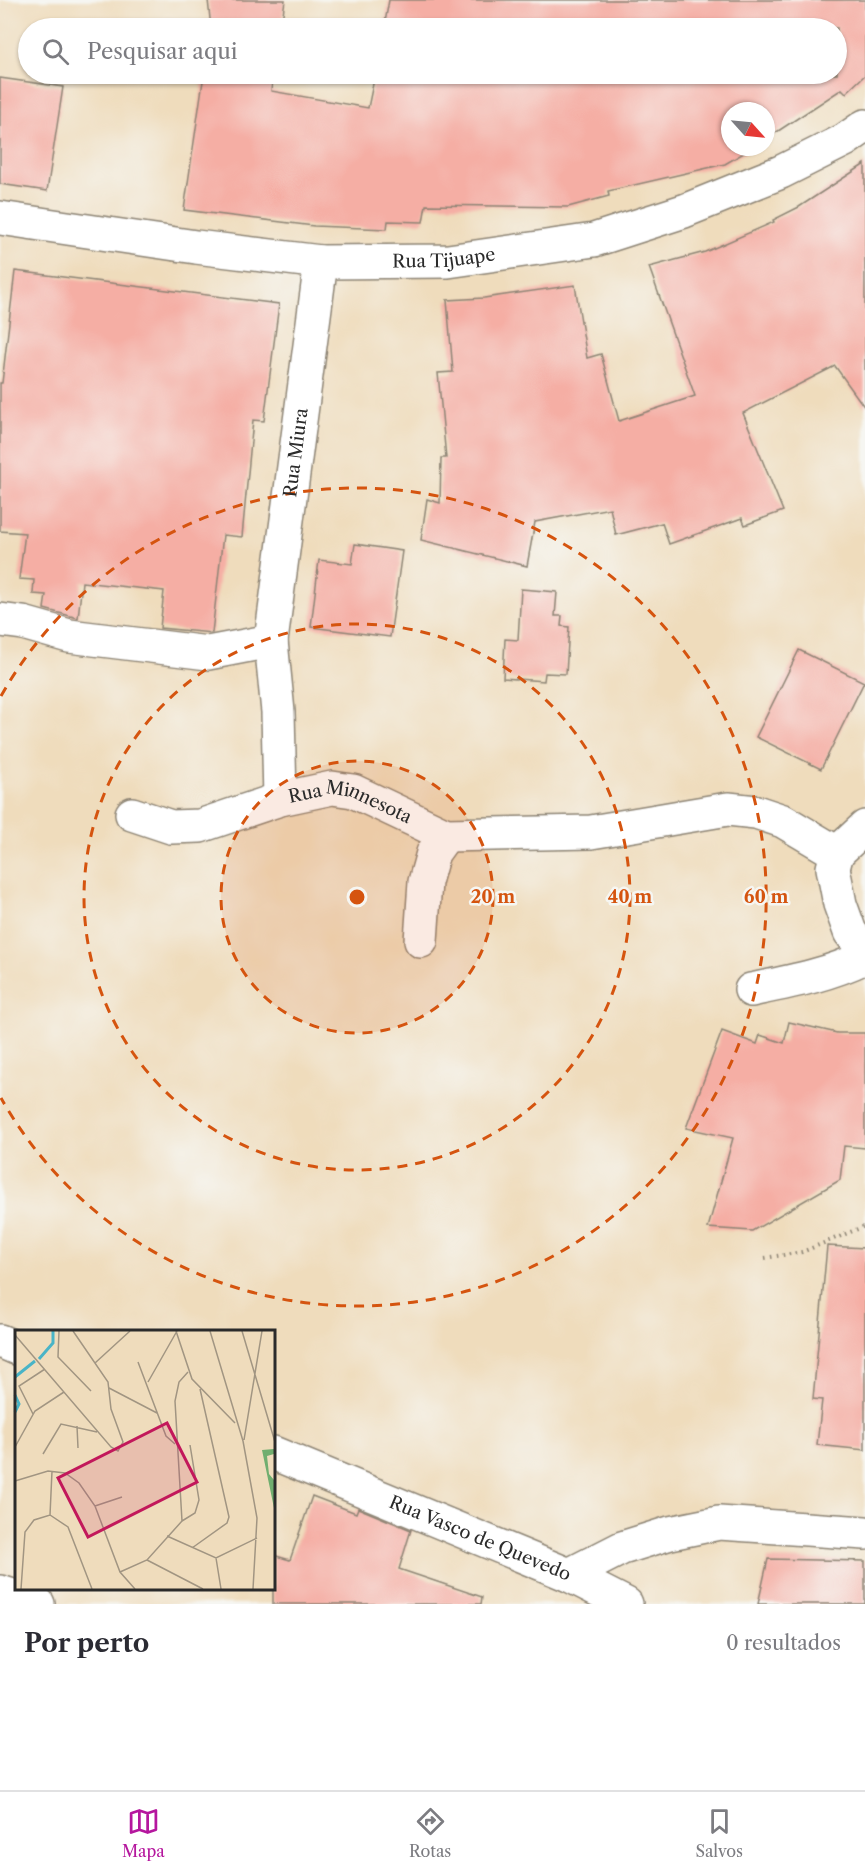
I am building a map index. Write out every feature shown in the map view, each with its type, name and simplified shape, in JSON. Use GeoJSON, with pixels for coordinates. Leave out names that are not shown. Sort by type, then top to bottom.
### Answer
{"type":"FeatureCollection","features":[{"type":"Feature","properties":{"kind":"street","name":"Rua Tijuape"},"geometry":{"type":"LineString","coordinates":[[0,218],[196,247],[321,262],[448,261],[594,240],[684,211],[782,172],[845,140],[865,126]]}},
{"type":"Feature","properties":{"kind":"street","name":"Rua Miura"},"geometry":{"type":"LineString","coordinates":[[271,641],[321,262]]}},
{"type":"Feature","properties":{"kind":"street"},"geometry":{"type":"LineString","coordinates":[[0,620],[23,623],[69,636],[207,653],[271,641]]}},
{"type":"Feature","properties":{"kind":"street","name":"Rua Minnesota"},"geometry":{"type":"LineString","coordinates":[[271,641],[278,712],[280,799],[332,788],[353,791],[446,835],[591,832],[728,809],[756,812],[783,821],[837,853]]}},
{"type":"Feature","properties":{"kind":"street"},"geometry":{"type":"LineString","coordinates":[[132,814],[171,827],[200,826],[280,799]]}},
{"type":"Feature","properties":{"kind":"street"},"geometry":{"type":"LineString","coordinates":[[865,827],[837,853],[833,868],[840,904],[850,932],[865,951]]}},
{"type":"Feature","properties":{"kind":"street"},"geometry":{"type":"LineString","coordinates":[[421,940],[425,882],[433,853],[446,835]]}},
{"type":"Feature","properties":{"kind":"street"},"geometry":{"type":"LineString","coordinates":[[751,990],[813,977],[865,957]]}},
{"type":"Feature","properties":{"kind":"street"},"geometry":{"type":"LineString","coordinates":[[0,1341],[15,1348]]}},
{"type":"Feature","properties":{"kind":"street","name":"Rua Vasco de Quevedo"},"geometry":{"type":"LineString","coordinates":[[274,1453],[569,1575],[621,1548],[670,1533],[719,1523],[865,1533]]}},
{"type":"Feature","properties":{"kind":"street"},"geometry":{"type":"LineString","coordinates":[[569,1575],[626,1604]]}},
{"type":"Feature","properties":{"kind":"street"},"geometry":{"type":"LineString","coordinates":[[0,1592],[38,1604]]}},
{"type":"Feature","properties":{"kind":"path"},"geometry":{"type":"LineString","coordinates":[[765,1258],[802,1252],[865,1226]]}},
{"type":"Feature","properties":{"kind":"building"},"geometry":{"type":"Polygon","coordinates":[[[208,0],[285,0],[282,18],[210,18],[208,0]]]}},
{"type":"Feature","properties":{"kind":"building"},"geometry":{"type":"Polygon","coordinates":[[[389,0],[865,0],[865,75],[846,93],[842,89],[775,133],[775,102],[721,102],[721,156],[739,156],[725,164],[608,191],[609,196],[568,207],[426,205],[423,222],[388,221],[387,229],[314,226],[184,210],[203,84],[272,84],[271,91],[368,108],[373,84],[847,84],[847,18],[386,18],[389,0]]]}},
{"type":"Feature","properties":{"kind":"building"},"geometry":{"type":"Polygon","coordinates":[[[0,78],[18,81],[18,84],[63,87],[47,191],[0,184],[0,78]]]}},
{"type":"Feature","properties":{"kind":"building"},"geometry":{"type":"Polygon","coordinates":[[[865,164],[865,408],[835,366],[743,413],[783,511],[745,525],[742,518],[669,544],[662,523],[616,535],[610,508],[535,522],[527,566],[421,540],[427,499],[440,503],[441,458],[446,458],[438,373],[453,372],[447,300],[484,298],[575,285],[587,358],[601,354],[619,421],[695,396],[649,267],[705,252],[774,222],[773,220],[799,207],[865,164]]]}},
{"type":"Feature","properties":{"kind":"building"},"geometry":{"type":"Polygon","coordinates":[[[15,271],[279,304],[264,421],[253,420],[242,537],[223,535],[212,633],[160,628],[164,591],[82,582],[78,618],[44,609],[46,595],[33,594],[34,580],[19,579],[25,533],[0,531],[0,383],[2,383],[15,271]]]}},
{"type":"Feature","properties":{"kind":"building"},"geometry":{"type":"Polygon","coordinates":[[[355,544],[402,551],[390,637],[311,627],[319,560],[352,564],[355,544]]]}},
{"type":"Feature","properties":{"kind":"building"},"geometry":{"type":"Polygon","coordinates":[[[521,589],[557,592],[555,616],[562,616],[561,626],[569,627],[566,674],[545,673],[544,681],[503,678],[505,639],[518,640],[521,589]]]}},
{"type":"Feature","properties":{"kind":"building"},"geometry":{"type":"Polygon","coordinates":[[[799,650],[864,682],[821,769],[756,737],[799,650]]]}},
{"type":"Feature","properties":{"kind":"building"},"geometry":{"type":"Polygon","coordinates":[[[789,1022],[837,1033],[865,1033],[865,1148],[844,1146],[840,1180],[752,1231],[708,1228],[733,1138],[686,1128],[722,1031],[757,1044],[760,1035],[784,1043],[789,1022]]]}},
{"type":"Feature","properties":{"kind":"building"},"geometry":{"type":"Polygon","coordinates":[[[827,1246],[865,1248],[865,1450],[817,1445],[822,1400],[813,1399],[827,1246]]]}},
{"type":"Feature","properties":{"kind":"building"},"geometry":{"type":"Polygon","coordinates":[[[312,1496],[356,1513],[358,1508],[411,1530],[399,1569],[482,1597],[481,1604],[273,1604],[274,1555],[290,1560],[312,1496]]]}},
{"type":"Feature","properties":{"kind":"building"},"geometry":{"type":"Polygon","coordinates":[[[768,1559],[865,1561],[865,1604],[758,1604],[768,1559]]]}}]}
